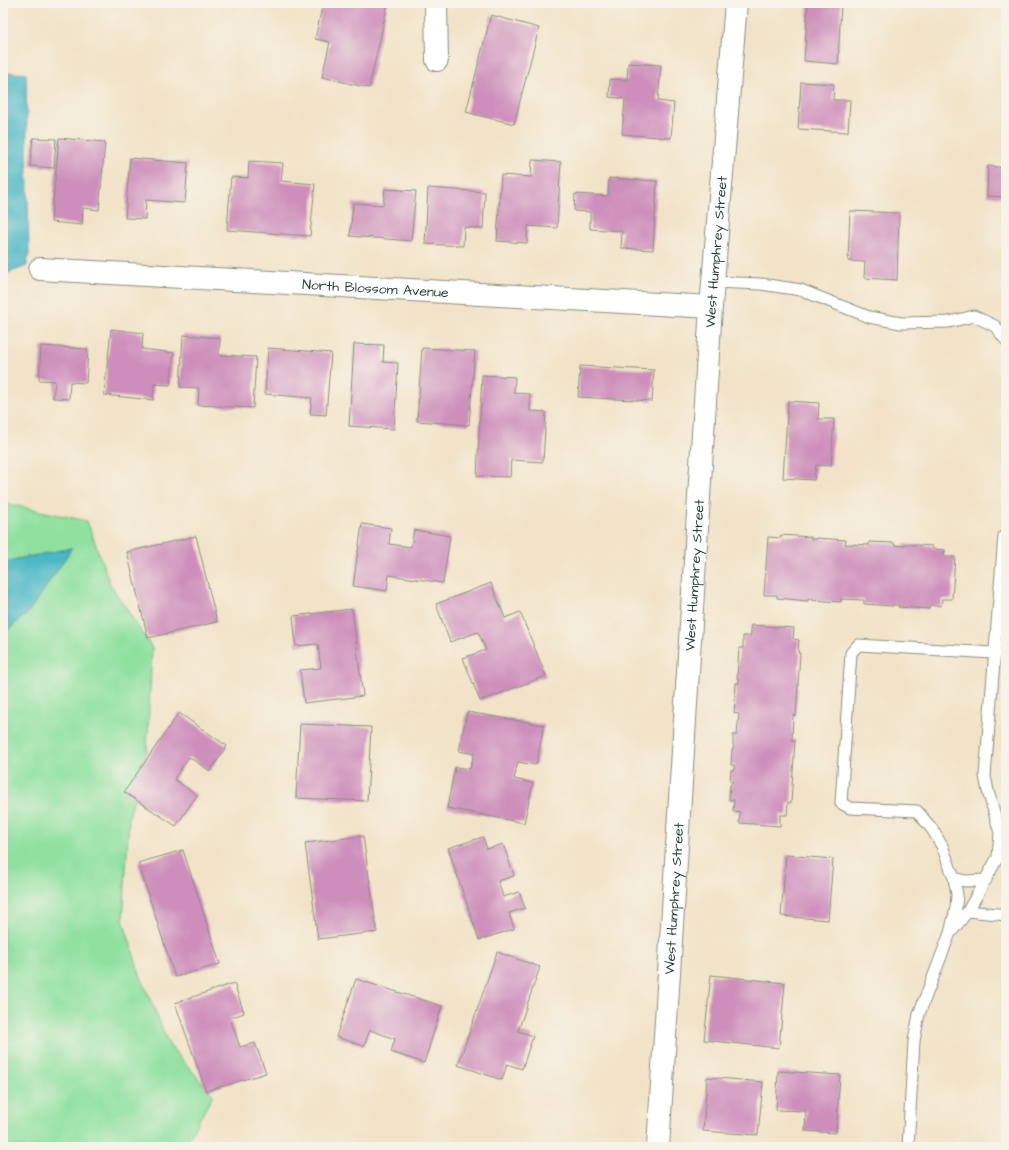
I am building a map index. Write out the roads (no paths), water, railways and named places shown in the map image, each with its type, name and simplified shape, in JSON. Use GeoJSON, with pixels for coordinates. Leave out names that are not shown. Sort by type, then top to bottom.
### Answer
{"type":"FeatureCollection","features":[{"type":"Feature","properties":{"kind":"street"},"geometry":{"type":"LineString","coordinates":[[436,3],[436,60]]}},
{"type":"Feature","properties":{"kind":"street","name":"West Humphrey Street"},"geometry":{"type":"LineString","coordinates":[[658,1147],[711,307],[736,3]]}},
{"type":"Feature","properties":{"kind":"street","name":"North Blossom Avenue"},"geometry":{"type":"LineString","coordinates":[[40,269],[711,307]]}},
{"type":"Feature","properties":{"kind":"lane"},"geometry":{"type":"LineString","coordinates":[[713,282],[761,284],[801,290],[869,317],[900,323],[949,322],[974,316],[995,326],[1006,340]]}},
{"type":"Feature","properties":{"kind":"lane"},"geometry":{"type":"LineString","coordinates":[[950,933],[968,911],[998,857],[1000,833],[985,776],[1004,536]]}},
{"type":"Feature","properties":{"kind":"lane"},"geometry":{"type":"LineString","coordinates":[[908,1147],[914,1041],[919,1014],[950,933],[956,908],[957,894],[954,878],[942,846],[932,829],[917,812],[850,808],[841,803],[850,653],[858,645],[994,653]]}},
{"type":"Feature","properties":{"kind":"lane"},"geometry":{"type":"LineString","coordinates":[[954,878],[965,881],[986,880]]}},
{"type":"Feature","properties":{"kind":"lane"},"geometry":{"type":"LineString","coordinates":[[968,911],[1006,915]]}},
{"type":"Feature","properties":{"kind":"water"},"geometry":{"type":"Polygon","coordinates":[[[3,72],[26,74],[29,257],[27,257],[27,266],[3,275],[3,72]]]}},
{"type":"Feature","properties":{"kind":"water"},"geometry":{"type":"Polygon","coordinates":[[[72,548],[28,613],[3,634],[3,562],[72,548]]]}}]}
